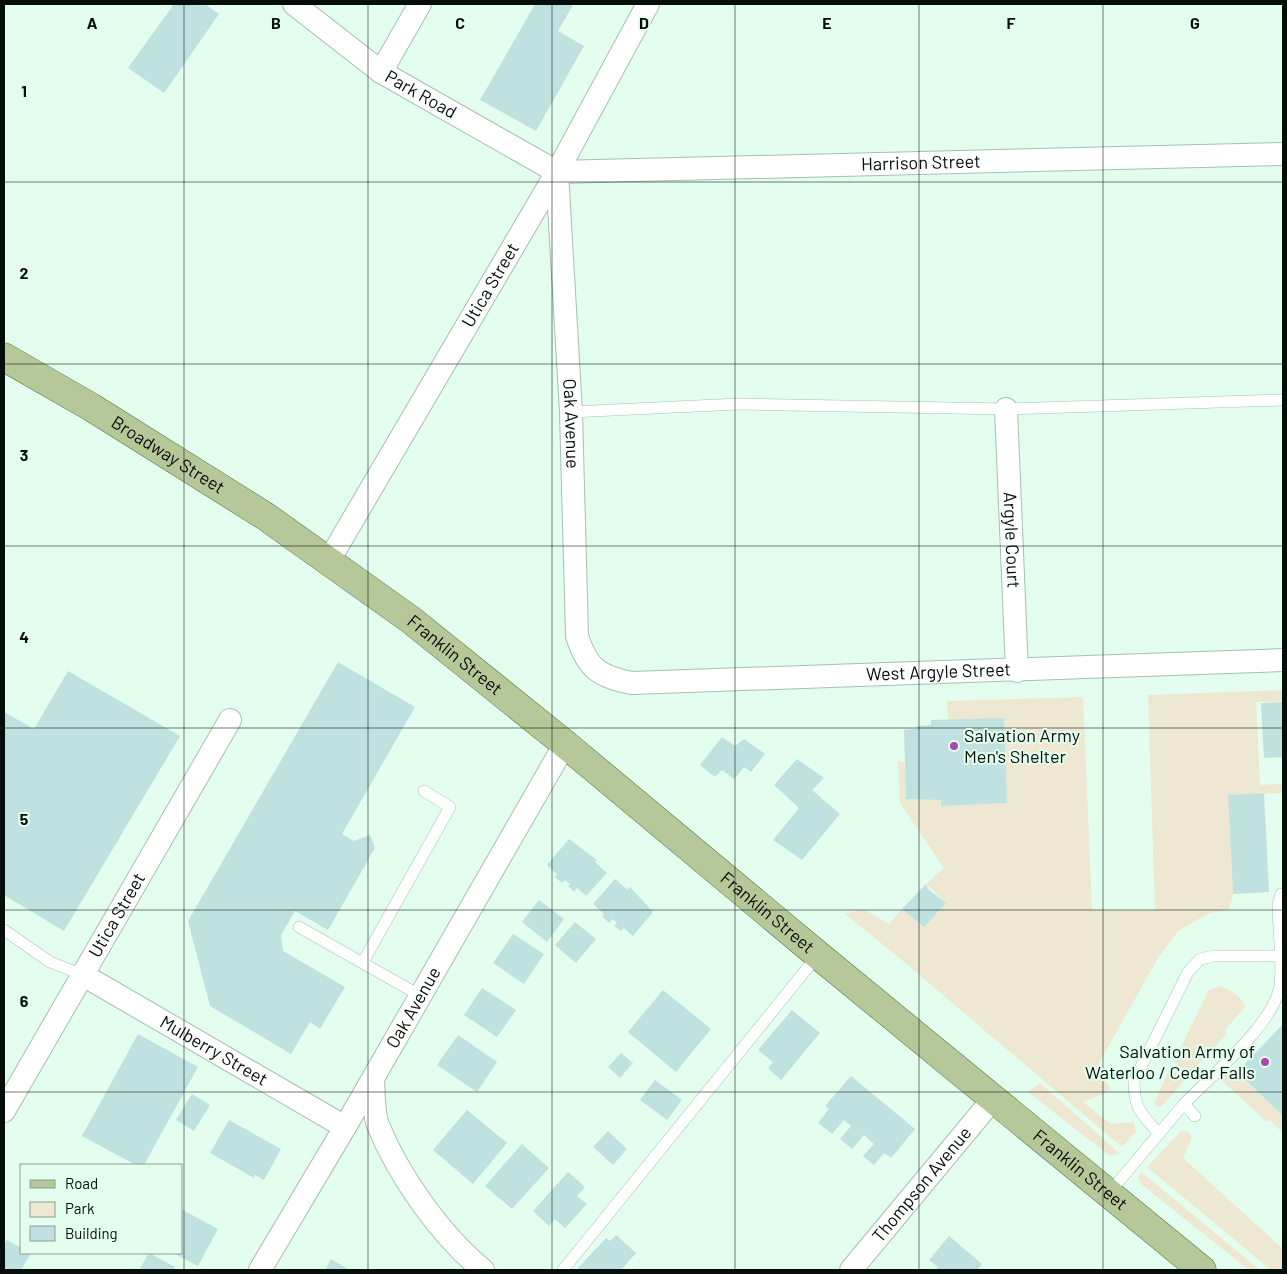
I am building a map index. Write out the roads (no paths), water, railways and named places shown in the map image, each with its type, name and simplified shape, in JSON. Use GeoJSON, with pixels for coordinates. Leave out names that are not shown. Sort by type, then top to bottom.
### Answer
{"type":"FeatureCollection","features":[{"type":"Feature","properties":{"kind":"main road","name":"Broadway Street"},"geometry":{"type":"LineString","coordinates":[[5,360],[91,407],[265,516],[328,562]]}},
{"type":"Feature","properties":{"kind":"main road","name":"Franklin Street"},"geometry":{"type":"LineString","coordinates":[[328,562],[411,620],[565,744],[818,955],[1202,1270]]}},
{"type":"Feature","properties":{"kind":"street","name":"Park Road"},"geometry":{"type":"LineString","coordinates":[[294,4],[381,72],[557,172]]}},
{"type":"Feature","properties":{"kind":"street"},"geometry":{"type":"LineString","coordinates":[[381,72],[420,4]]}},
{"type":"Feature","properties":{"kind":"street","name":"Utica Street"},"geometry":{"type":"LineString","coordinates":[[328,562],[557,172],[648,4]]}},
{"type":"Feature","properties":{"kind":"street","name":"Harrison Street"},"geometry":{"type":"LineString","coordinates":[[557,172],[1283,154]]}},
{"type":"Feature","properties":{"kind":"street","name":"Oak Avenue"},"geometry":{"type":"LineString","coordinates":[[557,172],[571,412],[577,636],[583,655],[595,670]]}},
{"type":"Feature","properties":{"kind":"street","name":"Argyle Court"},"geometry":{"type":"LineString","coordinates":[[1006,409],[1017,671]]}},
{"type":"Feature","properties":{"kind":"street","name":"West Argyle Street"},"geometry":{"type":"LineString","coordinates":[[595,670],[613,680],[632,683],[1017,671],[1283,660]]}},
{"type":"Feature","properties":{"kind":"street","name":"Utica Street"},"geometry":{"type":"LineString","coordinates":[[4,1111],[230,720]]}},
{"type":"Feature","properties":{"kind":"street","name":"Oak Avenue"},"geometry":{"type":"LineString","coordinates":[[260,1270],[373,1079],[565,744]]}},
{"type":"Feature","properties":{"kind":"street","name":"Mulberry Street"},"geometry":{"type":"LineString","coordinates":[[83,975],[345,1127]]}},
{"type":"Feature","properties":{"kind":"street"},"geometry":{"type":"LineString","coordinates":[[373,1079],[377,1123],[398,1165],[432,1214],[469,1258],[483,1270]]}},
{"type":"Feature","properties":{"kind":"street","name":"Thompson Avenue"},"geometry":{"type":"LineString","coordinates":[[851,1270],[993,1098]]}},
{"type":"Feature","properties":{"kind":"lane"},"geometry":{"type":"LineString","coordinates":[[571,412],[738,404],[1006,409],[1283,400]]}},
{"type":"Feature","properties":{"kind":"lane"},"geometry":{"type":"LineString","coordinates":[[363,962],[450,807],[424,791]]}},
{"type":"Feature","properties":{"kind":"lane"},"geometry":{"type":"LineString","coordinates":[[1109,1193],[1184,1104],[1251,1035],[1274,1005],[1280,988],[1278,906],[1281,894]]}},
{"type":"Feature","properties":{"kind":"lane"},"geometry":{"type":"LineString","coordinates":[[299,926],[421,996]]}},
{"type":"Feature","properties":{"kind":"lane"},"geometry":{"type":"LineString","coordinates":[[4,930],[50,962],[83,975]]}},
{"type":"Feature","properties":{"kind":"lane"},"geometry":{"type":"LineString","coordinates":[[563,1270],[818,955]]}},
{"type":"Feature","properties":{"kind":"lane"},"geometry":{"type":"LineString","coordinates":[[1159,1134],[1141,1114],[1134,1100],[1134,1080],[1188,972],[1200,959],[1214,956],[1279,956]]}},
{"type":"Feature","properties":{"kind":"lane"},"geometry":{"type":"LineString","coordinates":[[1184,1104],[1195,1116]]}},
{"type":"Feature","properties":{"kind":"place","name":"Salvation Army Men's Shelter"},"geometry":{"type":"Point","coordinates":[954,746]}},
{"type":"Feature","properties":{"kind":"place","name":"Salvation Army of Waterloo / Cedar Falls"},"geometry":{"type":"Point","coordinates":[1265,1062]}}]}
